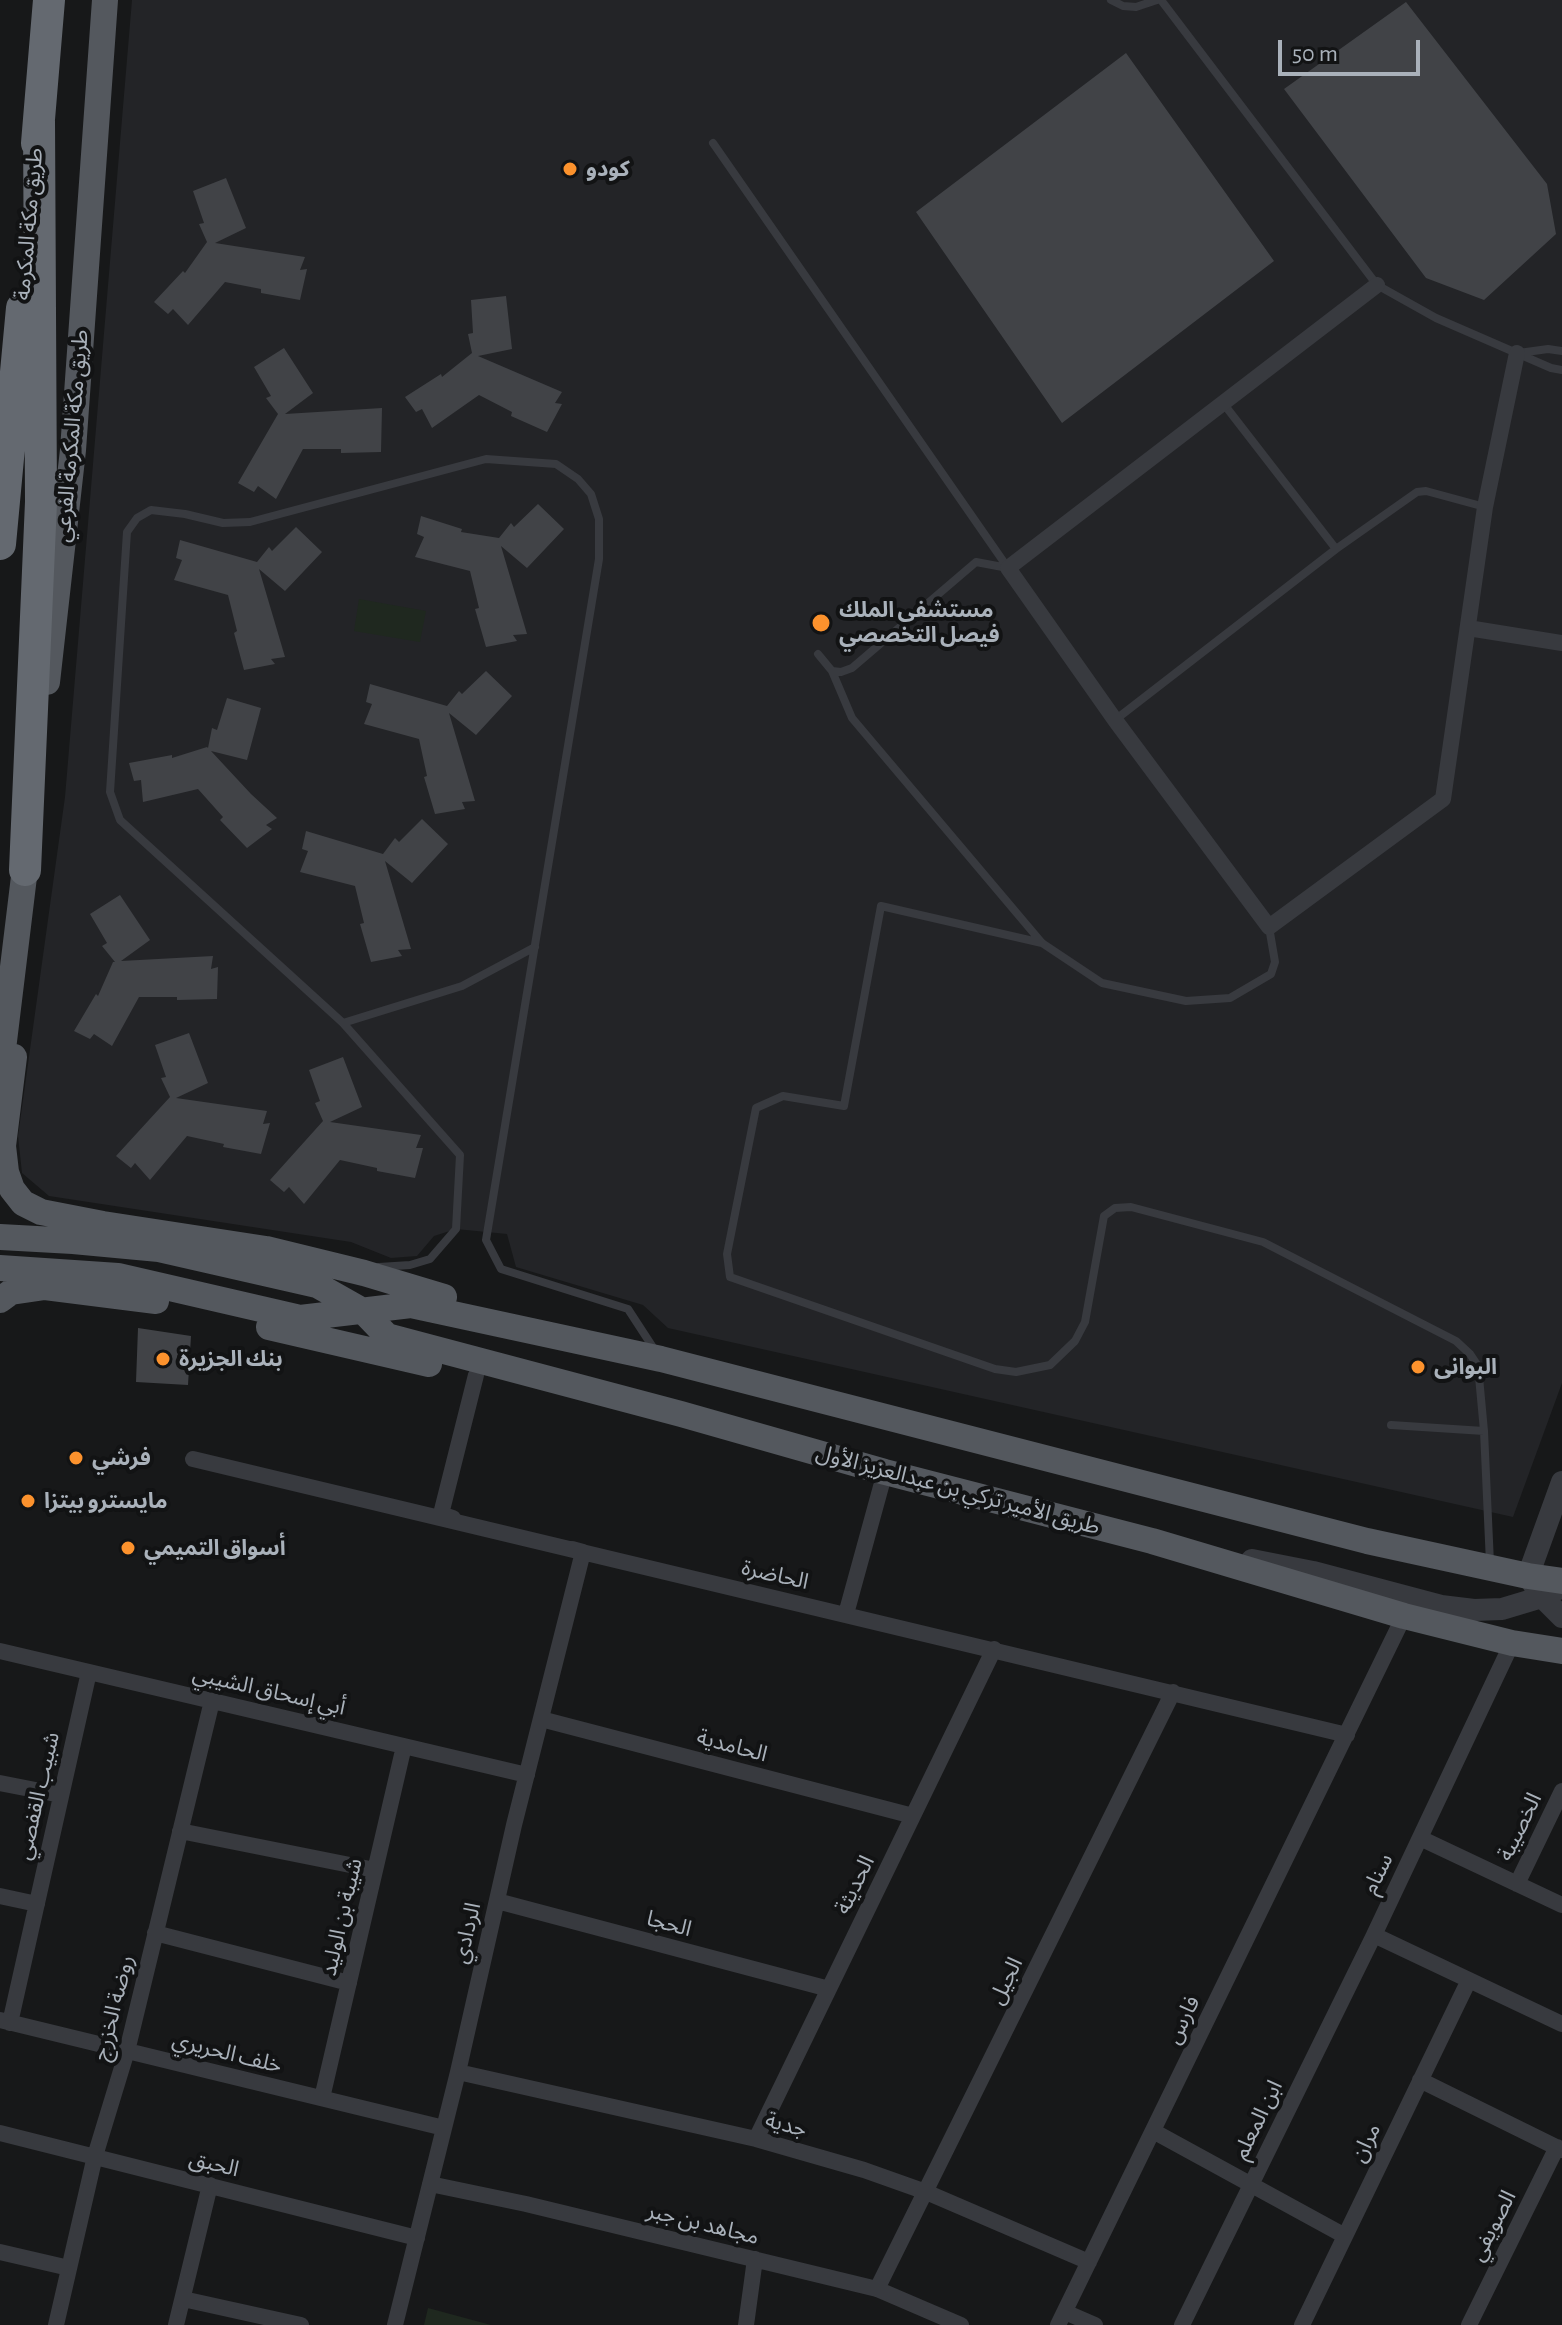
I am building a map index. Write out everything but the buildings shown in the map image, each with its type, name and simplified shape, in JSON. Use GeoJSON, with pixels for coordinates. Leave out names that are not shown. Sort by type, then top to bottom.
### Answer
{"type":"FeatureCollection","features":[{"type":"Feature","properties":{"kind":"highway","name":"طريق مكة المكرمة"},"geometry":{"type":"LineString","coordinates":[[0,544],[49,0]]}},
{"type":"Feature","properties":{"kind":"highway"},"geometry":{"type":"LineString","coordinates":[[25,870],[41,502],[39,121]]}},
{"type":"Feature","properties":{"kind":"main road","name":"طريق مكة المكرمة الفرعي"},"geometry":{"type":"LineString","coordinates":[[25,870],[73,450],[105,0]]}},
{"type":"Feature","properties":{"kind":"main road"},"geometry":{"type":"LineString","coordinates":[[0,1007],[25,870]]}},
{"type":"Feature","properties":{"kind":"main road"},"geometry":{"type":"LineString","coordinates":[[0,1074],[25,870]]}},
{"type":"Feature","properties":{"kind":"main road"},"geometry":{"type":"LineString","coordinates":[[25,870],[13,1064],[3,1146],[12,1189],[23,1203],[41,1212],[266,1249],[364,1273],[661,1359],[1351,1538],[1490,1568],[1549,1585]]}},
{"type":"Feature","properties":{"kind":"main road","name":"طريق الأمير تركي بن عبدالعزيز الأول"},"geometry":{"type":"LineString","coordinates":[[0,1237],[159,1249],[317,1285],[363,1311],[387,1336],[885,1472],[1152,1541],[1404,1616],[1512,1643],[1562,1651]]}},
{"type":"Feature","properties":{"kind":"main road"},"geometry":{"type":"LineString","coordinates":[[0,1268],[118,1276],[300,1318],[411,1305],[661,1359]]}},
{"type":"Feature","properties":{"kind":"main road"},"geometry":{"type":"LineString","coordinates":[[0,1300],[11,1292],[45,1287],[142,1298],[576,1398],[681,1414]]}},
{"type":"Feature","properties":{"kind":"street"},"geometry":{"type":"LineString","coordinates":[[1377,285],[1008,568],[1115,720],[1269,927],[1443,799],[1485,507],[1517,353]]}},
{"type":"Feature","properties":{"kind":"street"},"geometry":{"type":"LineString","coordinates":[[1468,628],[1562,643]]}},
{"type":"Feature","properties":{"kind":"street"},"geometry":{"type":"LineString","coordinates":[[476,1375],[441,1514],[583,1552]]}},
{"type":"Feature","properties":{"kind":"street","name":"الحاضرة"},"geometry":{"type":"LineString","coordinates":[[193,1459],[1347,1735]]}},
{"type":"Feature","properties":{"kind":"street"},"geometry":{"type":"LineString","coordinates":[[846,1614],[885,1472]]}},
{"type":"Feature","properties":{"kind":"street"},"geometry":{"type":"LineString","coordinates":[[1562,1482],[1549,1585],[1562,1617]]}},
{"type":"Feature","properties":{"kind":"street"},"geometry":{"type":"LineString","coordinates":[[1152,1541],[1313,1572],[1474,1610],[1502,1609],[1549,1585]]}},
{"type":"Feature","properties":{"kind":"street","name":"الردادي"},"geometry":{"type":"LineString","coordinates":[[395,2325],[583,1552]]}},
{"type":"Feature","properties":{"kind":"street","name":"فارس"},"geometry":{"type":"LineString","coordinates":[[1061,2318],[1404,1616]]}},
{"type":"Feature","properties":{"kind":"street","name":"سنام"},"geometry":{"type":"LineString","coordinates":[[1374,1935],[1512,1643]]}},
{"type":"Feature","properties":{"kind":"street","name":"الحديثة"},"geometry":{"type":"LineString","coordinates":[[756,2139],[994,1649]]}},
{"type":"Feature","properties":{"kind":"street","name":"أبي إسحاق الشيبي"},"geometry":{"type":"LineString","coordinates":[[0,1651],[527,1775]]}},
{"type":"Feature","properties":{"kind":"street","name":"شبيب القفصي"},"geometry":{"type":"LineString","coordinates":[[5,2022],[37,1904],[89,1672]]}},
{"type":"Feature","properties":{"kind":"street","name":"الجيل"},"geometry":{"type":"LineString","coordinates":[[877,2289],[1173,1692]]}},
{"type":"Feature","properties":{"kind":"street","name":"روضة الخزرج"},"geometry":{"type":"LineString","coordinates":[[56,2325],[95,2156],[127,2051],[212,1701]]}},
{"type":"Feature","properties":{"kind":"street","name":"الحامدية"},"geometry":{"type":"LineString","coordinates":[[541,1719],[913,1816]]}},
{"type":"Feature","properties":{"kind":"street","name":"شيبة بن الوليد"},"geometry":{"type":"LineString","coordinates":[[322,2098],[404,1746]]}},
{"type":"Feature","properties":{"kind":"street"},"geometry":{"type":"LineString","coordinates":[[0,1783],[61,1795]]}},
{"type":"Feature","properties":{"kind":"street","name":"الخصيبة"},"geometry":{"type":"LineString","coordinates":[[1517,1884],[1562,1791]]}},
{"type":"Feature","properties":{"kind":"street"},"geometry":{"type":"LineString","coordinates":[[180,1831],[375,1870]]}},
{"type":"Feature","properties":{"kind":"street"},"geometry":{"type":"LineString","coordinates":[[1420,1838],[1562,1905]]}},
{"type":"Feature","properties":{"kind":"street"},"geometry":{"type":"LineString","coordinates":[[0,1896],[37,1904]]}},
{"type":"Feature","properties":{"kind":"street","name":"الحجا"},"geometry":{"type":"LineString","coordinates":[[497,1901],[829,1989]]}},
{"type":"Feature","properties":{"kind":"street"},"geometry":{"type":"LineString","coordinates":[[155,1933],[349,1983]]}},
{"type":"Feature","properties":{"kind":"street"},"geometry":{"type":"LineString","coordinates":[[1374,1935],[1562,2024]]}},
{"type":"Feature","properties":{"kind":"street","name":"ابن المعلم"},"geometry":{"type":"LineString","coordinates":[[1182,2325],[1374,1935]]}},
{"type":"Feature","properties":{"kind":"street","name":"مران"},"geometry":{"type":"LineString","coordinates":[[1302,2325],[1469,1980]]}},
{"type":"Feature","properties":{"kind":"street","name":"خلف الحريري"},"geometry":{"type":"LineString","coordinates":[[5,2022],[444,2128]]}},
{"type":"Feature","properties":{"kind":"street","name":"جدية"},"geometry":{"type":"LineString","coordinates":[[458,2072],[756,2139],[864,2170],[926,2192],[1089,2262]]}},
{"type":"Feature","properties":{"kind":"street"},"geometry":{"type":"LineString","coordinates":[[1420,2080],[1560,2148]]}},
{"type":"Feature","properties":{"kind":"street"},"geometry":{"type":"LineString","coordinates":[[1153,2131],[1345,2236]]}},
{"type":"Feature","properties":{"kind":"street","name":"الحبق"},"geometry":{"type":"LineString","coordinates":[[0,2133],[417,2238]]}},
{"type":"Feature","properties":{"kind":"street","name":"الصويفي"},"geometry":{"type":"LineString","coordinates":[[1469,2325],[1560,2148]]}},
{"type":"Feature","properties":{"kind":"street","name":"مجاهد بن جبر"},"geometry":{"type":"LineString","coordinates":[[430,2184],[526,2204],[877,2289],[961,2325]]}},
{"type":"Feature","properties":{"kind":"street"},"geometry":{"type":"LineString","coordinates":[[176,2325],[210,2185]]}},
{"type":"Feature","properties":{"kind":"street"},"geometry":{"type":"LineString","coordinates":[[0,2252],[69,2268]]}},
{"type":"Feature","properties":{"kind":"street"},"geometry":{"type":"LineString","coordinates":[[746,2325],[755,2259]]}},
{"type":"Feature","properties":{"kind":"street"},"geometry":{"type":"LineString","coordinates":[[183,2299],[301,2325]]}},
{"type":"Feature","properties":{"kind":"street"},"geometry":{"type":"LineString","coordinates":[[1061,2318],[1095,2325]]}},
{"type":"Feature","properties":{"kind":"lane"},"geometry":{"type":"LineString","coordinates":[[1111,0],[1123,6],[1136,7],[1159,0],[1377,285],[1436,318],[1562,370]]}},
{"type":"Feature","properties":{"kind":"lane"},"geometry":{"type":"LineString","coordinates":[[713,143],[1008,568]]}},
{"type":"Feature","properties":{"kind":"lane"},"geometry":{"type":"LineString","coordinates":[[1517,353],[1548,349],[1562,351]]}},
{"type":"Feature","properties":{"kind":"lane"},"geometry":{"type":"LineString","coordinates":[[1223,403],[1336,549]]}},
{"type":"Feature","properties":{"kind":"lane"},"geometry":{"type":"LineString","coordinates":[[266,1249],[321,1253],[379,1267],[410,1265],[430,1259],[456,1229],[460,1155],[343,1023],[120,820],[110,792],[127,532],[137,518],[151,510],[223,523],[250,522],[486,459],[556,464],[578,479],[591,494],[599,519],[599,559],[486,1240],[501,1269],[628,1309],[661,1359]]}},
{"type":"Feature","properties":{"kind":"lane"},"geometry":{"type":"LineString","coordinates":[[1115,720],[1336,549],[1417,492],[1426,491],[1485,507]]}},
{"type":"Feature","properties":{"kind":"lane"},"geometry":{"type":"LineString","coordinates":[[832,671],[852,668],[976,562],[1008,568]]}},
{"type":"Feature","properties":{"kind":"lane"},"geometry":{"type":"LineString","coordinates":[[818,654],[832,671],[852,718],[1042,943],[1102,983],[1186,1001],[1230,998],[1271,974],[1275,962],[1269,927]]}},
{"type":"Feature","properties":{"kind":"lane"},"geometry":{"type":"LineString","coordinates":[[1042,943],[881,906],[844,1106],[783,1096],[756,1108],[727,1254],[730,1277],[995,1369],[1016,1372],[1050,1365],[1075,1341],[1085,1322],[1104,1216],[1115,1208],[1131,1207],[1263,1242],[1456,1341],[1470,1354],[1478,1366],[1490,1568]]}},
{"type":"Feature","properties":{"kind":"lane"},"geometry":{"type":"LineString","coordinates":[[343,1023],[462,986],[535,947]]}},
{"type":"Feature","properties":{"kind":"lane"},"geometry":{"type":"LineString","coordinates":[[1391,1425],[1484,1431]]}},
{"type":"Feature","properties":{"kind":"shaded area","name":"مستشفى الملك فيصل التخصصي"},"geometry":{"type":"Polygon","coordinates":[[[132,0],[1562,0],[1562,1383],[1513,1517],[668,1328],[643,1305],[516,1267],[507,1234],[456,1229],[434,1236],[417,1256],[391,1258],[351,1242],[49,1196],[22,1173],[18,1136],[65,797],[132,0]]]}},
{"type":"Feature","properties":{"kind":"shaded area"},"geometry":{"type":"Polygon","coordinates":[[[359,599],[426,611],[420,642],[354,631],[359,599]]]}},
{"type":"Feature","properties":{"kind":"shaded area"},"geometry":{"type":"Polygon","coordinates":[[[428,2308],[491,2325],[424,2325],[428,2308]]]}},
{"type":"Feature","properties":{"kind":"place","name":"كودو"},"geometry":{"type":"Point","coordinates":[570,169]}},
{"type":"Feature","properties":{"kind":"place","name":"مستشفى الملك فيصل التخصصي"},"geometry":{"type":"Point","coordinates":[821,623]}},
{"type":"Feature","properties":{"kind":"place","name":"بنك الجزيرة"},"geometry":{"type":"Point","coordinates":[163,1359]}},
{"type":"Feature","properties":{"kind":"place","name":"البوانى"},"geometry":{"type":"Point","coordinates":[1418,1367]}},
{"type":"Feature","properties":{"kind":"place","name":"فرشي"},"geometry":{"type":"Point","coordinates":[76,1458]}},
{"type":"Feature","properties":{"kind":"place","name":"مايسترو بيتزا"},"geometry":{"type":"Point","coordinates":[28,1501]}},
{"type":"Feature","properties":{"kind":"place","name":"أسواق التميمي"},"geometry":{"type":"Point","coordinates":[128,1548]}}]}
